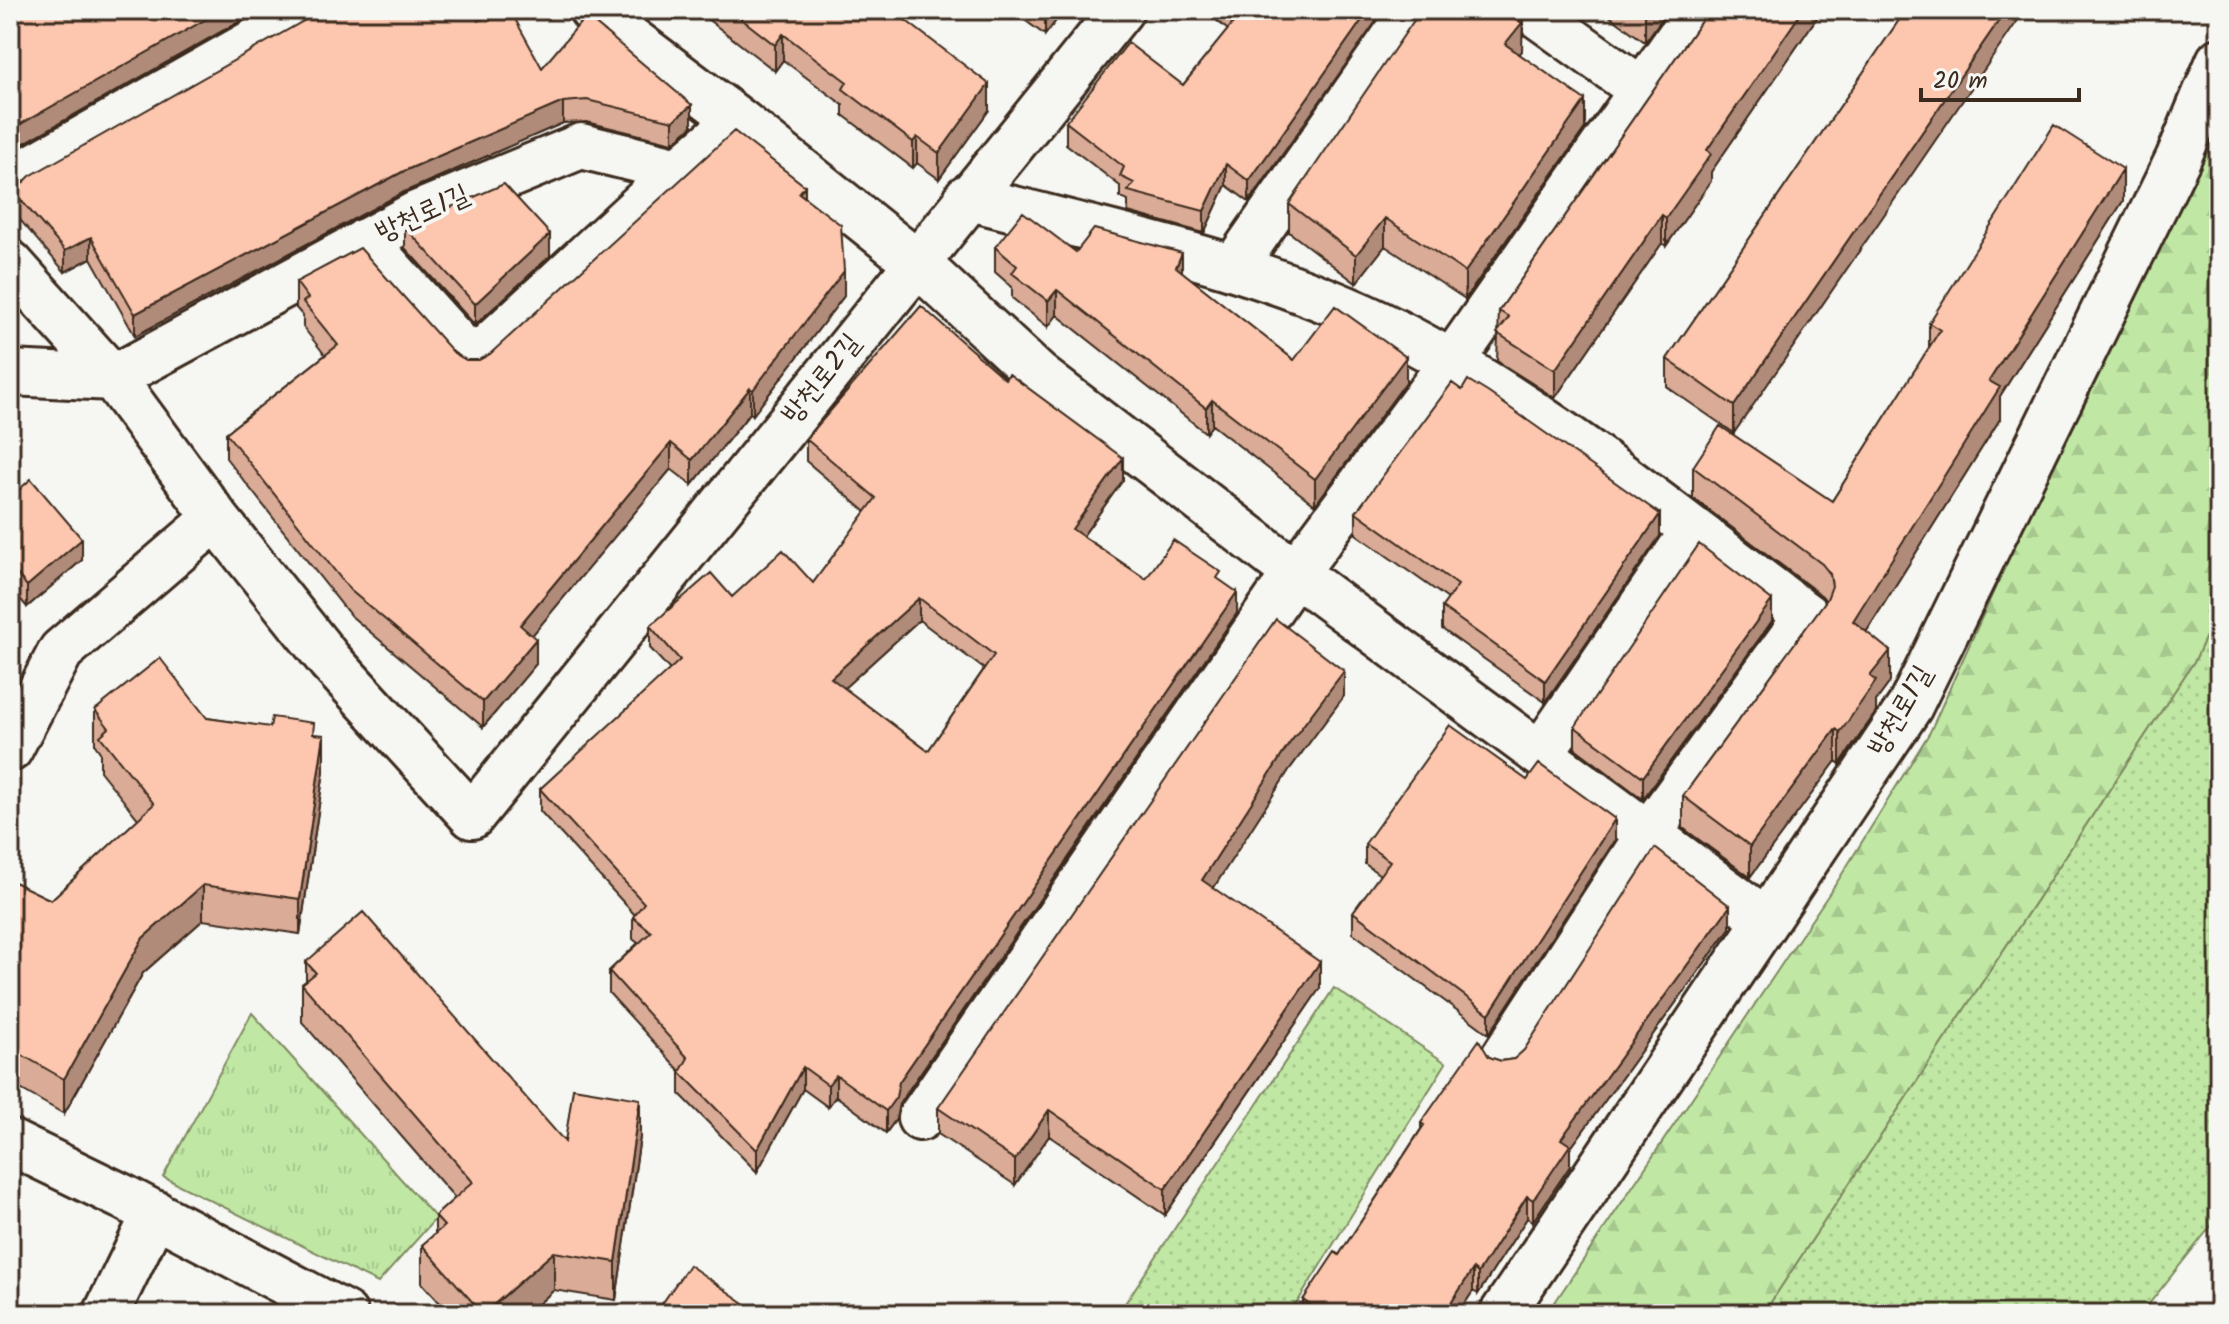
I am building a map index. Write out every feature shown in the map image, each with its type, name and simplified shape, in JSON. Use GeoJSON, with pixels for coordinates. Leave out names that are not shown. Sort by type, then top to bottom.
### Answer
{"type":"FeatureCollection","features":[{"type":"Feature","properties":{"kind":"street"},"geometry":{"type":"LineString","coordinates":[[10,180],[310,10]]}},
{"type":"Feature","properties":{"kind":"street"},"geometry":{"type":"LineString","coordinates":[[592,10],[738,120],[916,262],[1038,375],[1295,573],[1764,919]]}},
{"type":"Feature","properties":{"kind":"street","name":"방천로2길"},"geometry":{"type":"LineString","coordinates":[[216,518],[330,661],[472,816],[967,197],[1121,10]]}},
{"type":"Feature","properties":{"kind":"street"},"geometry":{"type":"LineString","coordinates":[[1234,267],[1413,10]]}},
{"type":"Feature","properties":{"kind":"street"},"geometry":{"type":"LineString","coordinates":[[1530,10],[1643,91]]}},
{"type":"Feature","properties":{"kind":"street"},"geometry":{"type":"LineString","coordinates":[[920,1118],[1295,573],[1452,362],[1698,10]]}},
{"type":"Feature","properties":{"kind":"street","name":"방천로1길"},"geometry":{"type":"LineString","coordinates":[[1502,1314],[1764,919],[1910,706],[2178,159],[2219,61]]}},
{"type":"Feature","properties":{"kind":"street"},"geometry":{"type":"LineString","coordinates":[[365,241],[473,361],[679,170],[738,120]]}},
{"type":"Feature","properties":{"kind":"street","name":"방천로1길"},"geometry":{"type":"LineString","coordinates":[[113,378],[416,214],[581,146],[679,170]]}},
{"type":"Feature","properties":{"kind":"street"},"geometry":{"type":"LineString","coordinates":[[967,197],[1234,267],[1391,330],[1452,362],[1693,531],[1807,616],[1649,833],[1503,1058]]}},
{"type":"Feature","properties":{"kind":"street"},"geometry":{"type":"LineString","coordinates":[[10,263],[113,378],[216,518],[61,651],[10,749]]}},
{"type":"Feature","properties":{"kind":"street"},"geometry":{"type":"LineString","coordinates":[[10,373],[113,378]]}},
{"type":"Feature","properties":{"kind":"street"},"geometry":{"type":"LineString","coordinates":[[1541,753],[1693,531]]}},
{"type":"Feature","properties":{"kind":"street"},"geometry":{"type":"LineString","coordinates":[[10,1142],[155,1213],[345,1314]]}},
{"type":"Feature","properties":{"kind":"street"},"geometry":{"type":"LineString","coordinates":[[106,1314],[155,1213]]}},
{"type":"Feature","properties":{"kind":"green space"},"geometry":{"type":"Polygon","coordinates":[[[2219,93],[2219,608],[2195,660],[1763,1314],[1547,1314],[1839,879],[1930,732],[2219,93]]]}},
{"type":"Feature","properties":{"kind":"green space"},"geometry":{"type":"Polygon","coordinates":[[[2219,608],[2219,1216],[2141,1314],[1763,1314],[2195,660],[2219,608]]]}},
{"type":"Feature","properties":{"kind":"green space"},"geometry":{"type":"Polygon","coordinates":[[[1334,988],[1446,1063],[1290,1314],[1118,1314],[1334,988]]]}},
{"type":"Feature","properties":{"kind":"green space"},"geometry":{"type":"Polygon","coordinates":[[[252,1013],[436,1218],[378,1283],[163,1177],[252,1013]]]}},
{"type":"Feature","properties":{"kind":"building"},"geometry":{"type":"Polygon","coordinates":[[[10,10],[222,10],[10,130],[10,10]]]}},
{"type":"Feature","properties":{"kind":"building"},"geometry":{"type":"Polygon","coordinates":[[[323,10],[472,10],[478,21],[498,10],[510,10],[542,68],[586,16],[692,105],[673,121],[587,100],[563,102],[404,171],[135,314],[91,237],[65,251],[14,192],[30,176],[323,10]]]}},
{"type":"Feature","properties":{"kind":"building"},"geometry":{"type":"Polygon","coordinates":[[[730,10],[892,10],[989,84],[939,153],[917,137],[913,142],[843,89],[847,82],[783,34],[775,45],[730,10]]]}},
{"type":"Feature","properties":{"kind":"building"},"geometry":{"type":"Polygon","coordinates":[[[1229,10],[1369,10],[1249,181],[1226,164],[1204,211],[1128,191],[1134,183],[1120,176],[1124,167],[1066,122],[1128,43],[1183,85],[1238,17],[1229,10]]]}},
{"type":"Feature","properties":{"kind":"building"},"geometry":{"type":"Polygon","coordinates":[[[1421,10],[1521,10],[1515,18],[1522,23],[1505,44],[1585,100],[1465,272],[1385,218],[1356,255],[1289,204],[1421,10]]]}},
{"type":"Feature","properties":{"kind":"building"},"geometry":{"type":"Polygon","coordinates":[[[1709,10],[1803,10],[1707,150],[1711,154],[1666,218],[1662,215],[1555,370],[1497,333],[1509,317],[1499,311],[1709,10]]]}},
{"type":"Feature","properties":{"kind":"building"},"geometry":{"type":"Polygon","coordinates":[[[1906,10],[2006,10],[1734,406],[1667,359],[1906,10]]]}},
{"type":"Feature","properties":{"kind":"building"},"geometry":{"type":"Polygon","coordinates":[[[2054,125],[2123,169],[1989,381],[2000,387],[1853,621],[1890,651],[1870,676],[1876,681],[1840,732],[1836,729],[1750,846],[1683,796],[1827,599],[1832,586],[1830,574],[1822,564],[1693,467],[1720,426],[1832,501],[1940,330],[1929,323],[2054,125]]]}},
{"type":"Feature","properties":{"kind":"building"},"geometry":{"type":"Polygon","coordinates":[[[734,131],[805,186],[799,193],[841,225],[844,271],[753,390],[750,388],[692,460],[671,443],[520,625],[536,639],[483,702],[350,590],[226,433],[338,345],[303,302],[308,298],[296,282],[360,248],[454,353],[466,360],[479,360],[490,354],[734,131]]]}},
{"type":"Feature","properties":{"kind":"building"},"geometry":{"type":"Polygon","coordinates":[[[504,184],[550,234],[475,304],[405,227],[504,184]]]}},
{"type":"Feature","properties":{"kind":"building"},"geometry":{"type":"Polygon","coordinates":[[[1023,212],[1076,252],[1094,229],[1182,253],[1176,267],[1294,360],[1335,306],[1406,357],[1315,479],[1212,400],[1206,408],[1057,290],[1048,301],[1012,273],[1017,266],[995,247],[1023,212]]]}},
{"type":"Feature","properties":{"kind":"building"},"geometry":{"type":"Polygon","coordinates":[[[921,306],[1005,379],[1009,374],[1123,458],[1072,529],[1146,579],[1173,540],[1221,572],[1217,578],[1237,592],[899,1082],[896,1097],[886,1111],[836,1075],[828,1085],[803,1067],[757,1150],[680,1072],[688,1058],[609,971],[651,932],[633,917],[644,903],[540,789],[680,660],[650,626],[711,573],[732,597],[783,550],[813,583],[876,498],[806,439],[921,306]],[[919,598],[831,678],[928,751],[994,655],[919,598]]]}},
{"type":"Feature","properties":{"kind":"building"},"geometry":{"type":"Polygon","coordinates":[[[1468,380],[1660,514],[1545,681],[1442,607],[1458,585],[1356,512],[1452,383],[1462,390],[1468,380]]]}},
{"type":"Feature","properties":{"kind":"building"},"geometry":{"type":"Polygon","coordinates":[[[31,479],[82,539],[27,586],[10,566],[10,489],[13,495],[31,479]]]}},
{"type":"Feature","properties":{"kind":"building"},"geometry":{"type":"Polygon","coordinates":[[[1699,544],[1772,600],[1643,777],[1575,727],[1699,544]]]}},
{"type":"Feature","properties":{"kind":"building"},"geometry":{"type":"Polygon","coordinates":[[[1276,619],[1344,671],[1289,744],[1202,880],[1320,962],[1165,1189],[1049,1110],[1015,1160],[938,1108],[1276,619]]]}},
{"type":"Feature","properties":{"kind":"building"},"geometry":{"type":"Polygon","coordinates":[[[160,658],[207,718],[270,727],[272,717],[314,723],[313,734],[324,735],[300,899],[203,885],[143,938],[64,1079],[10,1048],[10,880],[51,900],[154,804],[100,736],[109,728],[95,710],[160,658]]]}},
{"type":"Feature","properties":{"kind":"building"},"geometry":{"type":"Polygon","coordinates":[[[1450,725],[1527,780],[1539,764],[1615,819],[1489,1014],[1353,912],[1390,861],[1365,844],[1450,725]]]}},
{"type":"Feature","properties":{"kind":"building"},"geometry":{"type":"Polygon","coordinates":[[[1655,848],[1730,906],[1561,1139],[1570,1145],[1533,1200],[1527,1196],[1478,1273],[1473,1269],[1444,1314],[1304,1314],[1310,1305],[1303,1300],[1335,1252],[1339,1255],[1424,1125],[1421,1123],[1479,1040],[1489,1057],[1501,1061],[1514,1059],[1524,1050],[1655,848]]]}},
{"type":"Feature","properties":{"kind":"building"},"geometry":{"type":"Polygon","coordinates":[[[363,912],[565,1142],[573,1088],[640,1099],[616,1262],[554,1252],[483,1314],[422,1245],[444,1226],[435,1216],[473,1182],[302,984],[316,973],[306,962],[363,912]]]}},
{"type":"Feature","properties":{"kind":"building"},"geometry":{"type":"Polygon","coordinates":[[[689,1265],[760,1314],[655,1314],[689,1265]]]}},
{"type":"Feature","properties":{"kind":"building"},"geometry":{"type":"Polygon","coordinates":[[[10,1282],[20,1314],[10,1314],[10,1282]]]}}]}
